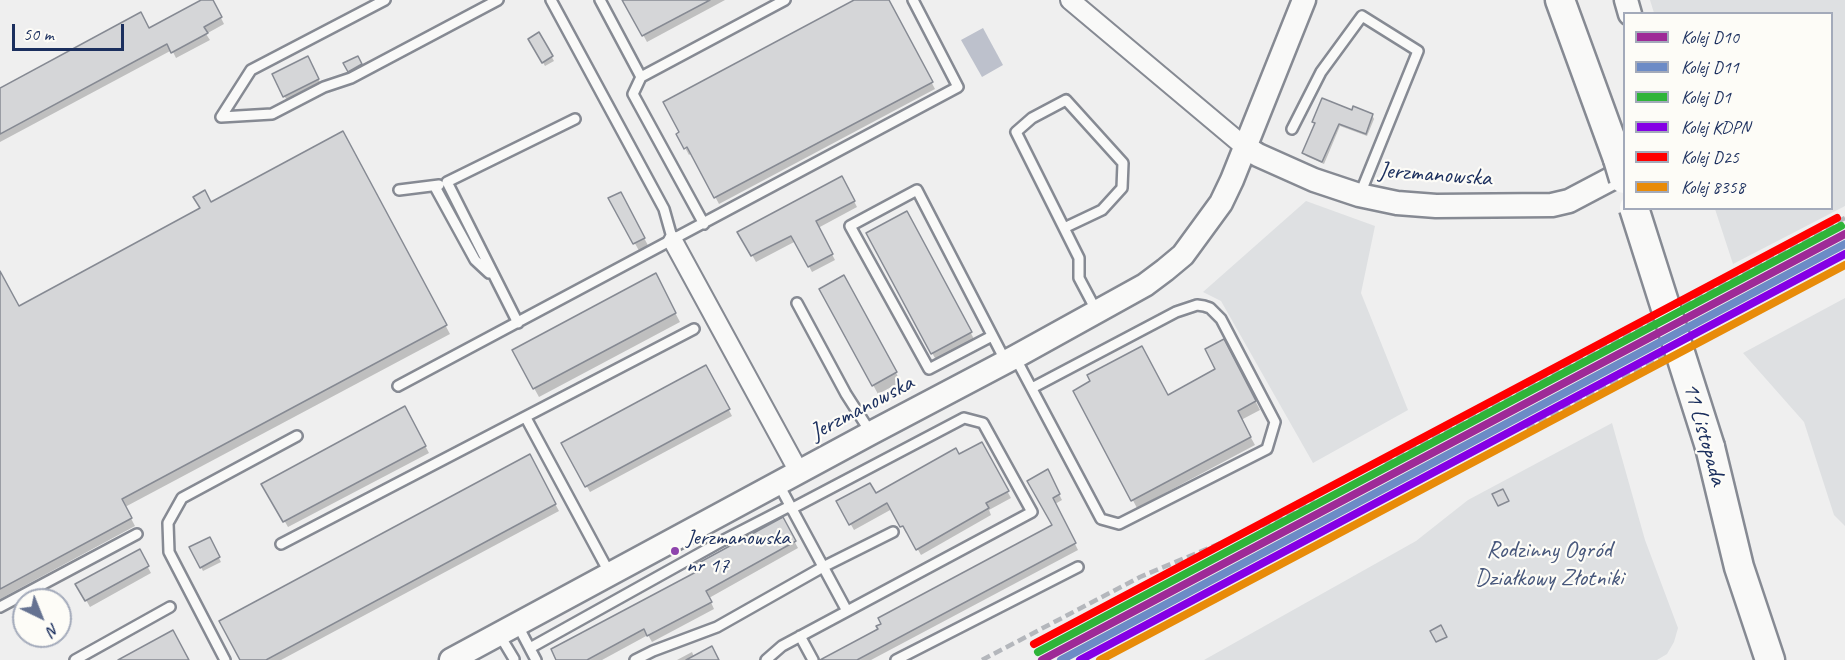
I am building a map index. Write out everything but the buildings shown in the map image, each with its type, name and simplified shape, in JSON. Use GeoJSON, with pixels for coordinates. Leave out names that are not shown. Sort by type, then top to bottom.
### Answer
{"type":"FeatureCollection","features":[{"type":"Feature","properties":{"kind":"main road"},"geometry":{"type":"LineString","coordinates":[[1560,0],[1623,176]]}},
{"type":"Feature","properties":{"kind":"main road","name":"11 Listopada"},"geometry":{"type":"LineString","coordinates":[[1635,210],[1710,447],[1739,567],[1770,660]]}},
{"type":"Feature","properties":{"kind":"street"},"geometry":{"type":"LineString","coordinates":[[1070,0],[1245,147]]}},
{"type":"Feature","properties":{"kind":"street","name":"Jerzmanowska"},"geometry":{"type":"LineString","coordinates":[[451,660],[1145,285],[1183,255],[1221,203],[1304,0]]}},
{"type":"Feature","properties":{"kind":"street","name":"Jerzmanowska"},"geometry":{"type":"LineString","coordinates":[[1245,147],[1314,180],[1359,195],[1397,203],[1436,206],[1552,205],[1569,201],[1623,173]]}},
{"type":"Feature","properties":{"kind":"street"},"geometry":{"type":"LineString","coordinates":[[673,241],[799,472]]}},
{"type":"Feature","properties":{"kind":"lane"},"geometry":{"type":"LineString","coordinates":[[385,0],[251,70],[221,117],[272,114],[324,87],[351,78],[498,0]]}},
{"type":"Feature","properties":{"kind":"lane"},"geometry":{"type":"LineString","coordinates":[[551,0],[664,209],[673,241]]}},
{"type":"Feature","properties":{"kind":"lane"},"geometry":{"type":"LineString","coordinates":[[600,0],[641,76]]}},
{"type":"Feature","properties":{"kind":"lane"},"geometry":{"type":"LineString","coordinates":[[704,224],[633,93],[641,76],[785,0]]}},
{"type":"Feature","properties":{"kind":"lane"},"geometry":{"type":"LineString","coordinates":[[398,386],[958,87],[913,0]]}},
{"type":"Feature","properties":{"kind":"lane"},"geometry":{"type":"LineString","coordinates":[[1292,129],[1321,72],[1362,16],[1418,51],[1359,195]]}},
{"type":"Feature","properties":{"kind":"lane"},"geometry":{"type":"LineString","coordinates":[[1064,228],[1102,210],[1122,188],[1123,163],[1066,100],[1032,118],[1016,132],[1064,228],[1079,258],[1079,278],[1097,312]]}},
{"type":"Feature","properties":{"kind":"lane"},"geometry":{"type":"LineString","coordinates":[[399,190],[435,187],[447,183],[575,119]]}},
{"type":"Feature","properties":{"kind":"lane"},"geometry":{"type":"LineString","coordinates":[[447,183],[518,323]]}},
{"type":"Feature","properties":{"kind":"lane"},"geometry":{"type":"LineString","coordinates":[[435,187],[475,260],[496,280]]}},
{"type":"Feature","properties":{"kind":"lane"},"geometry":{"type":"LineString","coordinates":[[992,336],[929,369],[850,226],[917,190],[992,336],[1032,388],[1101,519],[1119,524],[1267,449],[1275,422],[1221,319],[1210,308],[1197,305],[1176,312],[1032,388]]}},
{"type":"Feature","properties":{"kind":"lane"},"geometry":{"type":"LineString","coordinates":[[797,303],[846,394],[871,433]]}},
{"type":"Feature","properties":{"kind":"lane"},"geometry":{"type":"LineString","coordinates":[[281,544],[694,329]]}},
{"type":"Feature","properties":{"kind":"lane"},"geometry":{"type":"LineString","coordinates":[[526,418],[610,574]]}},
{"type":"Feature","properties":{"kind":"lane"},"geometry":{"type":"LineString","coordinates":[[530,648],[722,541],[964,418],[983,423],[1032,512],[782,646],[766,660]]}},
{"type":"Feature","properties":{"kind":"lane"},"geometry":{"type":"LineString","coordinates":[[225,660],[169,552],[168,523],[182,498],[297,436]]}},
{"type":"Feature","properties":{"kind":"lane"},"geometry":{"type":"LineString","coordinates":[[778,483],[847,611]]}},
{"type":"Feature","properties":{"kind":"lane"},"geometry":{"type":"LineString","coordinates":[[635,660],[717,627],[823,567],[893,532]]}},
{"type":"Feature","properties":{"kind":"lane"},"geometry":{"type":"LineString","coordinates":[[0,607],[137,534]]}},
{"type":"Feature","properties":{"kind":"lane"},"geometry":{"type":"LineString","coordinates":[[896,660],[1078,567]]}},
{"type":"Feature","properties":{"kind":"lane"},"geometry":{"type":"LineString","coordinates":[[75,660],[170,607]]}},
{"type":"Feature","properties":{"kind":"lane"},"geometry":{"type":"LineString","coordinates":[[508,629],[530,648],[536,660]]}},
{"type":"Feature","properties":{"kind":"lane"},"geometry":{"type":"LineString","coordinates":[[508,629],[514,660]]}},
{"type":"Feature","properties":{"kind":"lane"},"geometry":{"type":"LineString","coordinates":[[800,636],[813,660]]}},
{"type":"Feature","properties":{"kind":"green space"},"geometry":{"type":"Polygon","coordinates":[[[1650,0],[1845,0],[1845,206],[1733,264],[1715,210],[1833,210],[1833,12],[1654,12],[1650,0]]]}},
{"type":"Feature","properties":{"kind":"green space"},"geometry":{"type":"Polygon","coordinates":[[[1306,201],[1375,226],[1361,293],[1408,410],[1313,463],[1221,301],[1203,292],[1306,201]]]}},
{"type":"Feature","properties":{"kind":"green space"},"geometry":{"type":"Polygon","coordinates":[[[1845,298],[1845,526],[1834,515],[1804,422],[1743,353],[1845,298]]]}},
{"type":"Feature","properties":{"kind":"green space","name":"Rodzinny Ogród Działkowy Złotniki"},"geometry":{"type":"Polygon","coordinates":[[[1612,423],[1645,540],[1678,628],[1667,654],[1657,660],[1204,660],[1416,541],[1468,500],[1612,423]]]}},
{"type":"Feature","properties":{"kind":"shaded area"},"geometry":{"type":"Polygon","coordinates":[[[983,28],[1003,65],[982,77],[961,40],[983,28]]]}},
{"type":"Feature","properties":{"kind":"railway"},"geometry":{"type":"LineString","coordinates":[[1385,464],[1845,218]]}},
{"type":"Feature","properties":{"kind":"railway"},"geometry":{"type":"LineString","coordinates":[[1527,429],[1670,353]]}},
{"type":"Feature","properties":{"kind":"railway"},"geometry":{"type":"LineString","coordinates":[[982,660],[1140,577],[1315,501]]}},
{"type":"Feature","properties":{"kind":"rail line","name":"D25"},"geometry":{"type":"LineString","coordinates":[[1034,644],[1837,218]]}},
{"type":"Feature","properties":{"kind":"rail line","name":"D1"},"geometry":{"type":"LineString","coordinates":[[1038,652],[1841,226]]}},
{"type":"Feature","properties":{"kind":"rail line","name":"D10"},"geometry":{"type":"LineString","coordinates":[[1042,660],[1845,234]]}},
{"type":"Feature","properties":{"kind":"rail line","name":"D11"},"geometry":{"type":"LineString","coordinates":[[1061,660],[1845,244]]}},
{"type":"Feature","properties":{"kind":"rail line","name":"KDPN"},"geometry":{"type":"LineString","coordinates":[[1080,660],[1845,254]]}},
{"type":"Feature","properties":{"kind":"rail line","name":"8358"},"geometry":{"type":"LineString","coordinates":[[1100,660],[1845,265]]}},
{"type":"Feature","properties":{"kind":"place","name":"Jerzmanowska nr 17"},"geometry":{"type":"Point","coordinates":[675,551]}}]}
